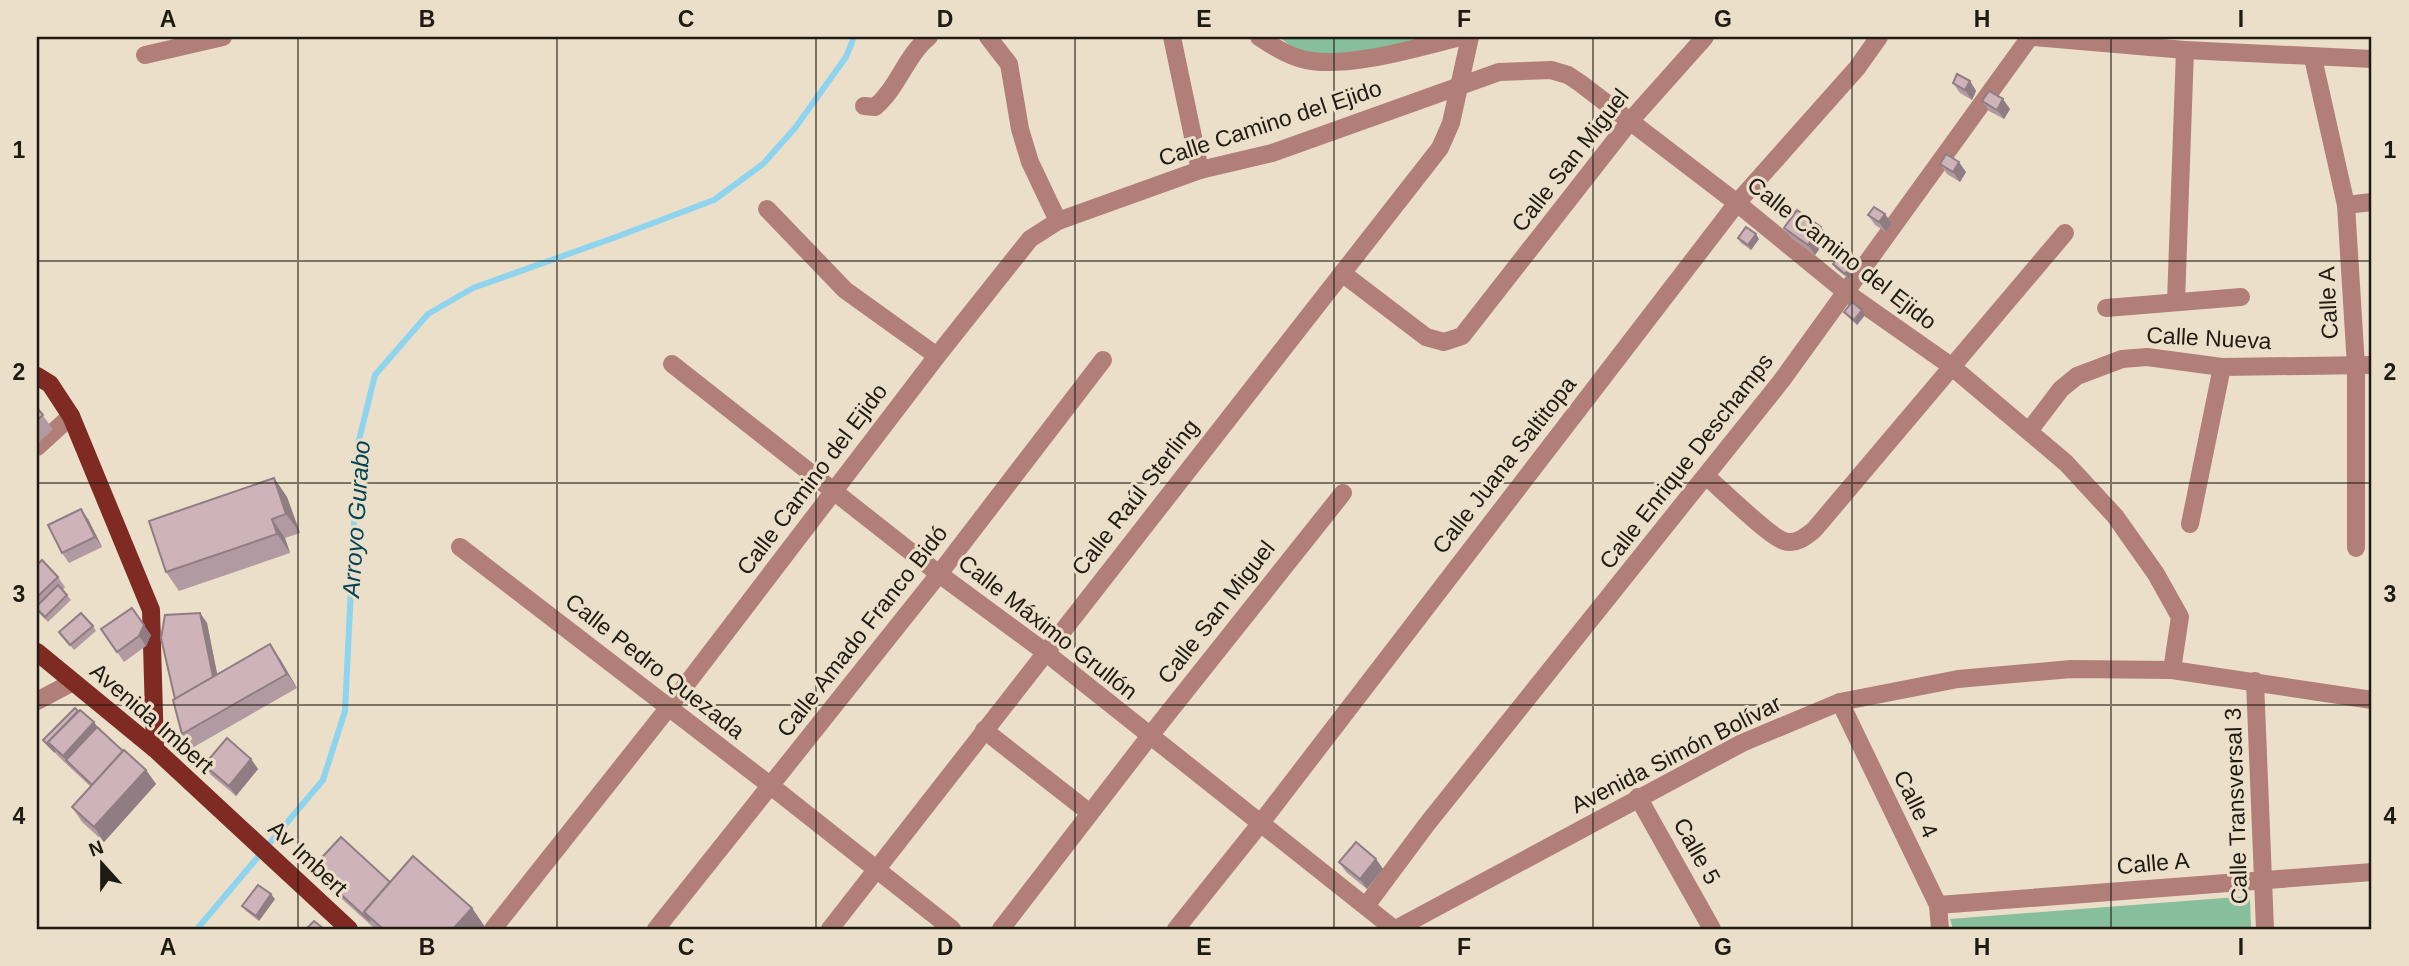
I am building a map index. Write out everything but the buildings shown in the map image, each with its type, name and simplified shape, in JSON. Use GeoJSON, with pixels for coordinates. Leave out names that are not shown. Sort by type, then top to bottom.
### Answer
{"type":"FeatureCollection","features":[{"type":"Feature","properties":{"kind":"main road"},"geometry":{"type":"LineString","coordinates":[[37,376],[50,384],[71,416],[151,610],[155,749]]}},
{"type":"Feature","properties":{"kind":"main road","name":"Avenida Imbert"},"geometry":{"type":"LineString","coordinates":[[37,652],[155,749],[234,823]]}},
{"type":"Feature","properties":{"kind":"main road","name":"Av Imbert"},"geometry":{"type":"LineString","coordinates":[[234,823],[349,929]]}},
{"type":"Feature","properties":{"kind":"street"},"geometry":{"type":"LineString","coordinates":[[145,55],[223,37]]}},
{"type":"Feature","properties":{"kind":"street"},"geometry":{"type":"LineString","coordinates":[[864,106],[875,107],[885,99],[921,44],[929,37]]}},
{"type":"Feature","properties":{"kind":"street"},"geometry":{"type":"LineString","coordinates":[[988,37],[1009,64],[1020,130],[1030,162],[1058,220]]}},
{"type":"Feature","properties":{"kind":"street"},"geometry":{"type":"LineString","coordinates":[[1172,37],[1200,170]]}},
{"type":"Feature","properties":{"kind":"street"},"geometry":{"type":"LineString","coordinates":[[1259,37],[1275,48],[1300,58],[1327,62],[1379,57],[1461,37]]}},
{"type":"Feature","properties":{"kind":"street","name":"Calle Raúl Sterling"},"geometry":{"type":"LineString","coordinates":[[830,929],[1440,148],[1451,123],[1470,37]]}},
{"type":"Feature","properties":{"kind":"street","name":"Calle San Miguel"},"geometry":{"type":"LineString","coordinates":[[1342,272],[1426,337],[1444,342],[1462,336],[1631,120],[1705,37]]}},
{"type":"Feature","properties":{"kind":"street","name":"Calle Juana Saltitopa"},"geometry":{"type":"LineString","coordinates":[[1176,929],[1260,824],[1737,203],[1857,68],[1879,37]]}},
{"type":"Feature","properties":{"kind":"street"},"geometry":{"type":"LineString","coordinates":[[2032,37],[2185,50],[2372,60]]}},
{"type":"Feature","properties":{"kind":"street","name":"Calle Enrique Deschamps"},"geometry":{"type":"LineString","coordinates":[[1366,906],[1427,824],[1706,477],[1847,293],[2032,37]]}},
{"type":"Feature","properties":{"kind":"street"},"geometry":{"type":"LineString","coordinates":[[2176,302],[2185,50]]}},
{"type":"Feature","properties":{"kind":"street","name":"Calle A"},"geometry":{"type":"LineString","coordinates":[[2313,58],[2346,205],[2364,365],[2356,548]]}},
{"type":"Feature","properties":{"kind":"street","name":"Calle Camino del Ejido"},"geometry":{"type":"LineString","coordinates":[[493,929],[669,707],[937,356],[1030,239],[1058,220],[1200,170],[1272,153],[1499,72],[1551,70],[1568,75],[1580,83],[1737,203],[1847,293],[1951,366],[2066,463],[2115,516],[2155,574],[2180,617],[2172,670]]}},
{"type":"Feature","properties":{"kind":"street"},"geometry":{"type":"LineString","coordinates":[[2346,205],[2372,202]]}},
{"type":"Feature","properties":{"kind":"street"},"geometry":{"type":"LineString","coordinates":[[767,209],[845,290],[937,356]]}},
{"type":"Feature","properties":{"kind":"street"},"geometry":{"type":"LineString","coordinates":[[1706,477],[1777,538],[1793,542],[1804,538],[1814,530],[2065,233]]}},
{"type":"Feature","properties":{"kind":"street"},"geometry":{"type":"LineString","coordinates":[[2106,308],[2241,297]]}},
{"type":"Feature","properties":{"kind":"street","name":"Calle Nueva"},"geometry":{"type":"LineString","coordinates":[[2029,431],[2060,389],[2077,376],[2122,359],[2147,357],[2222,367],[2364,365]]}},
{"type":"Feature","properties":{"kind":"street","name":"Calle Amado Franco Bidó"},"geometry":{"type":"LineString","coordinates":[[656,929],[939,574],[1103,360]]}},
{"type":"Feature","properties":{"kind":"street","name":"Calle Máximo Grullón"},"geometry":{"type":"LineString","coordinates":[[672,364],[939,574],[1045,652],[1149,737],[1395,929]]}},
{"type":"Feature","properties":{"kind":"street"},"geometry":{"type":"LineString","coordinates":[[2190,524],[2222,367]]}},
{"type":"Feature","properties":{"kind":"street"},"geometry":{"type":"LineString","coordinates":[[37,447],[71,416]]}},
{"type":"Feature","properties":{"kind":"street","name":"Calle San Miguel"},"geometry":{"type":"LineString","coordinates":[[1001,929],[1343,493]]}},
{"type":"Feature","properties":{"kind":"street","name":"Calle Pedro Quezada"},"geometry":{"type":"LineString","coordinates":[[460,547],[952,929]]}},
{"type":"Feature","properties":{"kind":"street","name":"Avenida Simón Bolívar"},"geometry":{"type":"LineString","coordinates":[[1395,929],[1742,743],[1840,702],[1958,679],[2071,670],[2172,670],[2372,700]]}},
{"type":"Feature","properties":{"kind":"street","name":"Calle Transversal 3"},"geometry":{"type":"LineString","coordinates":[[2255,681],[2265,929]]}},
{"type":"Feature","properties":{"kind":"street"},"geometry":{"type":"LineString","coordinates":[[37,701],[73,682]]}},
{"type":"Feature","properties":{"kind":"street","name":"Calle 4"},"geometry":{"type":"LineString","coordinates":[[1840,702],[1938,905],[1940,929]]}},
{"type":"Feature","properties":{"kind":"street"},"geometry":{"type":"LineString","coordinates":[[984,730],[1090,813]]}},
{"type":"Feature","properties":{"kind":"street","name":"Calle 5"},"geometry":{"type":"LineString","coordinates":[[1638,797],[1712,929]]}},
{"type":"Feature","properties":{"kind":"street","name":"Calle A"},"geometry":{"type":"LineString","coordinates":[[1938,905],[2372,872]]}},
{"type":"Feature","properties":{"kind":"green space"},"geometry":{"type":"Polygon","coordinates":[[[1279,37],[1457,37],[1311,61],[1279,37]]]}},
{"type":"Feature","properties":{"kind":"green space"},"geometry":{"type":"Polygon","coordinates":[[[2250,896],[2251,929],[1953,929],[1950,919],[2250,896]]]}},
{"type":"Feature","properties":{"kind":"waterway","name":"Arroyo Gurabo"},"geometry":{"type":"LineString","coordinates":[[197,929],[323,780],[345,711],[358,444],[375,375],[428,314],[473,288],[714,200],[763,164],[795,128],[846,57],[854,37]]}}]}
